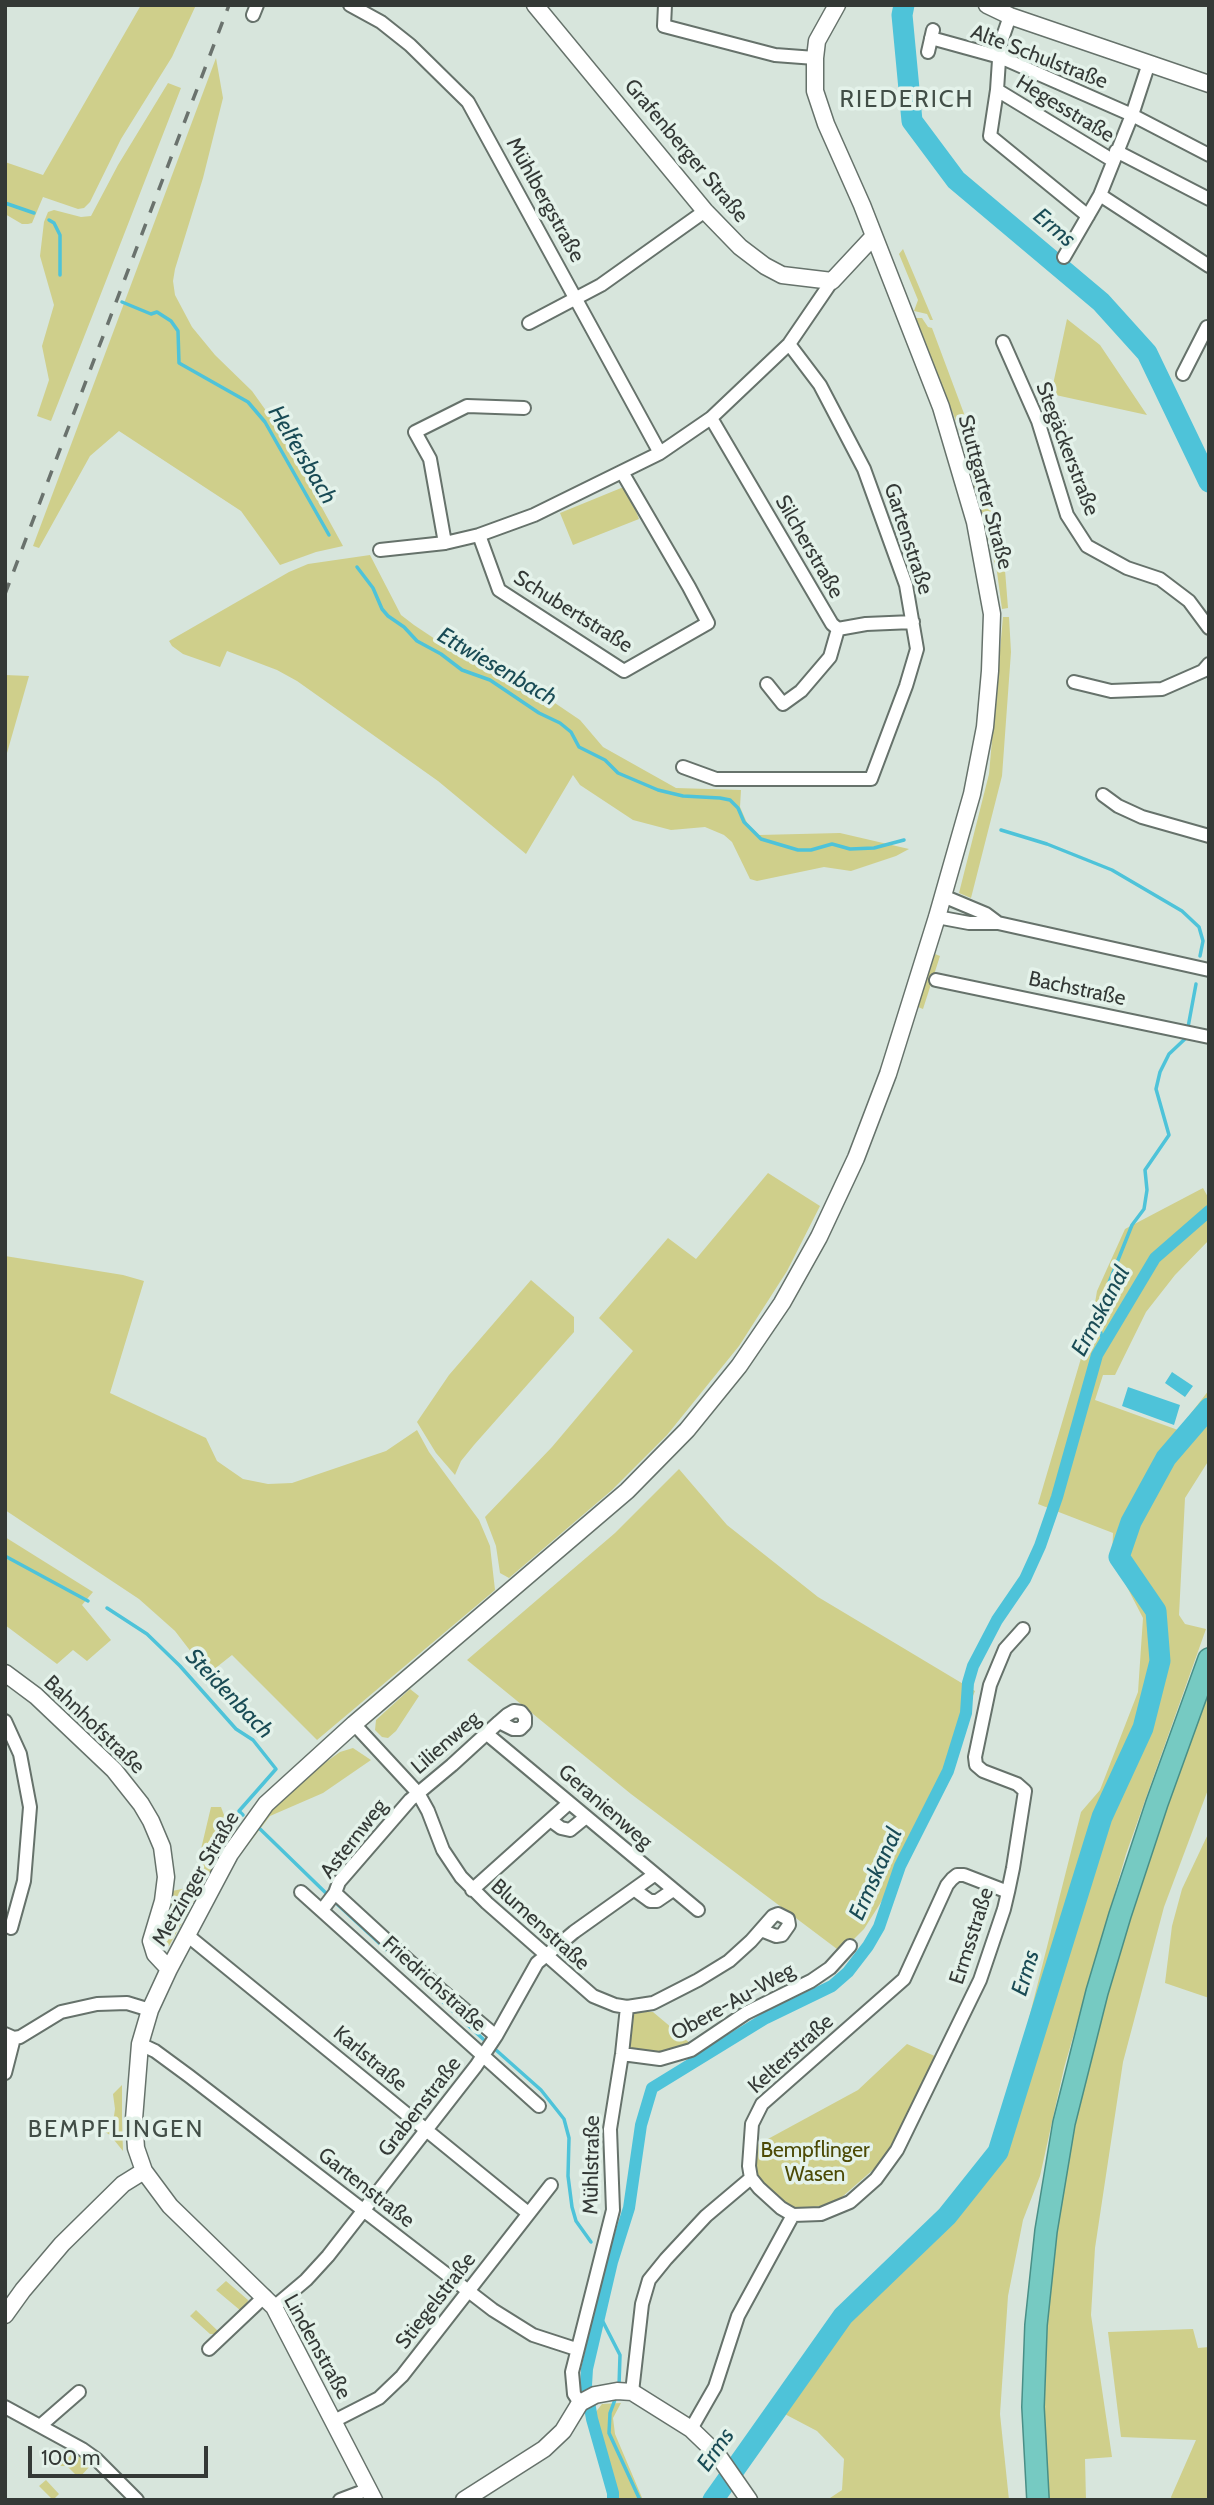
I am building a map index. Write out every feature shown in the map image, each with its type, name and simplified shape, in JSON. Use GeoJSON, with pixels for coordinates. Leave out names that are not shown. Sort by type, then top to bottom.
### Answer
{"type":"FeatureCollection","features":[{"type":"Feature","properties":{"kind":"highway"},"geometry":{"type":"LineString","coordinates":[[1038,2500],[1033,2418],[1036,2325],[1046,2231],[1065,2123],[1094,2004],[1120,1915],[1160,1793],[1209,1659]]}},
{"type":"Feature","properties":{"kind":"street","name":"Mühlbergstraße"},"geometry":{"type":"LineString","coordinates":[[350,5],[381,22],[410,45],[468,102],[660,453]]}},
{"type":"Feature","properties":{"kind":"street","name":"Grafenberger Straße"},"geometry":{"type":"LineString","coordinates":[[535,5],[705,211],[740,247],[782,275],[832,281]]}},
{"type":"Feature","properties":{"kind":"street"},"geometry":{"type":"LineString","coordinates":[[665,5],[664,26],[775,55],[815,58]]}},
{"type":"Feature","properties":{"kind":"street","name":"Stuttgarter Straße"},"geometry":{"type":"LineString","coordinates":[[448,1646],[642,1477],[687,1430],[739,1366],[782,1303],[825,1225],[864,1139],[896,1049],[972,794],[985,727],[992,614],[975,522],[941,407],[815,91],[817,41],[837,5]]}},
{"type":"Feature","properties":{"kind":"street"},"geometry":{"type":"LineString","coordinates":[[986,5],[1010,16],[1209,85]]}},
{"type":"Feature","properties":{"kind":"street"},"geometry":{"type":"LineString","coordinates":[[1010,16],[1000,45],[990,136],[1088,216]]}},
{"type":"Feature","properties":{"kind":"street","name":"Alte Schulstraße"},"geometry":{"type":"LineString","coordinates":[[928,52],[932,34],[1000,57],[1132,115]]}},
{"type":"Feature","properties":{"kind":"street","name":"Hegesstraße"},"geometry":{"type":"LineString","coordinates":[[1064,257],[1100,195],[1132,115],[1149,63]]}},
{"type":"Feature","properties":{"kind":"street","name":"Hegesstraße"},"geometry":{"type":"LineString","coordinates":[[997,90],[1114,156],[1209,199]]}},
{"type":"Feature","properties":{"kind":"street"},"geometry":{"type":"LineString","coordinates":[[1132,115],[1209,155]]}},
{"type":"Feature","properties":{"kind":"street"},"geometry":{"type":"LineString","coordinates":[[1100,195],[1209,266]]}},
{"type":"Feature","properties":{"kind":"street"},"geometry":{"type":"LineString","coordinates":[[529,323],[601,285],[705,211]]}},
{"type":"Feature","properties":{"kind":"street"},"geometry":{"type":"LineString","coordinates":[[380,550],[445,543],[479,535],[534,515],[660,453],[711,418],[789,344],[832,281],[874,236]]}},
{"type":"Feature","properties":{"kind":"street"},"geometry":{"type":"LineString","coordinates":[[1182,374],[1207,327],[1209,328]]}},
{"type":"Feature","properties":{"kind":"street","name":"Stegäckerstraße"},"geometry":{"type":"LineString","coordinates":[[1003,342],[1038,421],[1067,515],[1087,546],[1127,568],[1160,579],[1189,601],[1209,628]]}},
{"type":"Feature","properties":{"kind":"street","name":"Gartenstraße"},"geometry":{"type":"LineString","coordinates":[[683,767],[716,779],[871,779],[917,649],[906,585],[864,469],[820,386],[789,344]]}},
{"type":"Feature","properties":{"kind":"street"},"geometry":{"type":"LineString","coordinates":[[445,543],[430,459],[415,432],[467,406],[524,408]]}},
{"type":"Feature","properties":{"kind":"street","name":"Silcherstraße"},"geometry":{"type":"LineString","coordinates":[[711,418],[832,624],[838,629],[866,624],[913,622]]}},
{"type":"Feature","properties":{"kind":"street","name":"Schubertstraße"},"geometry":{"type":"LineString","coordinates":[[479,535],[499,590],[624,671],[708,623],[690,587],[622,472]]}},
{"type":"Feature","properties":{"kind":"street"},"geometry":{"type":"LineString","coordinates":[[767,684],[783,704],[801,691],[830,657],[838,629]]}},
{"type":"Feature","properties":{"kind":"street"},"geometry":{"type":"LineString","coordinates":[[1074,682],[1111,691],[1162,690],[1203,670],[1209,664]]}},
{"type":"Feature","properties":{"kind":"street"},"geometry":{"type":"LineString","coordinates":[[1103,795],[1118,806],[1142,817],[1209,836]]}},
{"type":"Feature","properties":{"kind":"street"},"geometry":{"type":"LineString","coordinates":[[943,897],[973,908],[998,923]]}},
{"type":"Feature","properties":{"kind":"street"},"geometry":{"type":"LineString","coordinates":[[937,917],[969,923],[998,923],[1209,970]]}},
{"type":"Feature","properties":{"kind":"street","name":"Bachstraße"},"geometry":{"type":"LineString","coordinates":[[936,980],[1209,1038]]}},
{"type":"Feature","properties":{"kind":"street","name":"Ermsstraße"},"geometry":{"type":"LineString","coordinates":[[793,2215],[821,2214],[850,2202],[876,2179],[891,2160],[932,2082],[980,1980],[1008,1892],[1026,1791],[1017,1784],[983,1771],[976,1765],[975,1757],[990,1685],[1006,1649],[1023,1629]]}},
{"type":"Feature","properties":{"kind":"street","name":"Metzinger Straße"},"geometry":{"type":"LineString","coordinates":[[144,2171],[136,2148],[134,2119],[140,2044],[150,2010],[169,1969],[230,1853],[253,1818],[279,1790],[448,1646]]}},
{"type":"Feature","properties":{"kind":"street","name":"Bahnhofstraße"},"geometry":{"type":"LineString","coordinates":[[5,1673],[44,1703],[114,1770],[151,1821],[162,1847],[166,1877],[163,1901],[151,1941],[155,1954],[169,1969]]}},
{"type":"Feature","properties":{"kind":"street"},"geometry":{"type":"LineString","coordinates":[[5,1721],[20,1754],[30,1807],[24,1881],[11,1928]]}},
{"type":"Feature","properties":{"kind":"street","name":"Lilienweg"},"geometry":{"type":"LineString","coordinates":[[418,1793],[499,1722]]}},
{"type":"Feature","properties":{"kind":"street","name":"Blumenstraße"},"geometry":{"type":"LineString","coordinates":[[354,1724],[418,1793],[446,1856],[472,1890],[593,1996],[626,2007]]}},
{"type":"Feature","properties":{"kind":"street","name":"Geranienweg"},"geometry":{"type":"LineString","coordinates":[[487,1734],[698,1910]]}},
{"type":"Feature","properties":{"kind":"street","name":"Asternweg"},"geometry":{"type":"LineString","coordinates":[[322,1910],[335,1894],[339,1882],[392,1819],[418,1793]]}},
{"type":"Feature","properties":{"kind":"street"},"geometry":{"type":"LineString","coordinates":[[472,1890],[569,1803]]}},
{"type":"Feature","properties":{"kind":"street"},"geometry":{"type":"LineString","coordinates":[[550,1820],[561,1828],[570,1830],[586,1817]]}},
{"type":"Feature","properties":{"kind":"street","name":"Grabenstraße"},"geometry":{"type":"LineString","coordinates":[[209,2349],[270,2301],[316,2270],[484,2055],[531,1971],[546,1955],[587,1922],[654,1875]]}},
{"type":"Feature","properties":{"kind":"street","name":"Kelterstraße"},"geometry":{"type":"LineString","coordinates":[[751,2178],[751,2132],[756,2113],[762,2104],[904,1979],[952,1879],[957,1875],[964,1875],[1008,1892]]}},
{"type":"Feature","properties":{"kind":"street"},"geometry":{"type":"LineString","coordinates":[[635,1890],[650,1902],[657,1901],[673,1890]]}},
{"type":"Feature","properties":{"kind":"street","name":"Friedrichstraße"},"geometry":{"type":"LineString","coordinates":[[301,1892],[539,2106]]}},
{"type":"Feature","properties":{"kind":"street"},"geometry":{"type":"LineString","coordinates":[[335,1894],[496,2036]]}},
{"type":"Feature","properties":{"kind":"street"},"geometry":{"type":"LineString","coordinates":[[626,2007],[653,2003],[698,1980],[729,1961],[761,1930]]}},
{"type":"Feature","properties":{"kind":"street","name":"Karlstraße"},"geometry":{"type":"LineString","coordinates":[[187,1935],[528,2213]]}},
{"type":"Feature","properties":{"kind":"street","name":"Obere-Au-Weg"},"geometry":{"type":"LineString","coordinates":[[622,2054],[660,2059],[691,2050],[746,2014],[811,1981],[830,1968],[850,1946]]}},
{"type":"Feature","properties":{"kind":"street"},"geometry":{"type":"LineString","coordinates":[[5,2073],[10,2036],[26,2035],[61,2012],[117,2003],[150,2010]]}},
{"type":"Feature","properties":{"kind":"street","name":"Mühlstraße"},"geometry":{"type":"LineString","coordinates":[[594,2397],[574,2394],[572,2383],[576,2349],[611,2217],[610,2129],[612,2102],[622,2054],[626,2007]]}},
{"type":"Feature","properties":{"kind":"street","name":"Gartenstraße"},"geometry":{"type":"LineString","coordinates":[[140,2044],[155,2051],[189,2076],[468,2291],[533,2335],[576,2349]]}},
{"type":"Feature","properties":{"kind":"street"},"geometry":{"type":"LineString","coordinates":[[5,2315],[62,2244],[123,2184],[144,2171]]}},
{"type":"Feature","properties":{"kind":"street","name":"Lindenstraße"},"geometry":{"type":"LineString","coordinates":[[144,2171],[170,2206],[270,2301],[371,2495]]}},
{"type":"Feature","properties":{"kind":"street"},"geometry":{"type":"LineString","coordinates":[[628,2392],[642,2304],[649,2280],[692,2230],[751,2178],[768,2197],[793,2215],[738,2316],[715,2387],[691,2429]]}},
{"type":"Feature","properties":{"kind":"street","name":"Stiegelstraße"},"geometry":{"type":"LineString","coordinates":[[334,2421],[379,2398],[390,2389],[551,2185]]}},
{"type":"Feature","properties":{"kind":"street"},"geometry":{"type":"LineString","coordinates":[[40,2426],[79,2392]]}},
{"type":"Feature","properties":{"kind":"street"},"geometry":{"type":"LineString","coordinates":[[464,2500],[544,2449],[594,2397],[628,2392],[691,2429],[717,2454],[749,2500]]}},
{"type":"Feature","properties":{"kind":"street"},"geometry":{"type":"LineString","coordinates":[[5,2407],[96,2459],[137,2500]]}},
{"type":"Feature","properties":{"kind":"street"},"geometry":{"type":"LineString","coordinates":[[340,2500],[371,2495]]}},
{"type":"Feature","properties":{"kind":"green space"},"geometry":{"type":"Polygon","coordinates":[[[141,5],[196,5],[172,57],[121,139],[90,202],[84,208],[78,209],[43,197],[32,223],[28,224],[22,224],[5,214],[5,162],[43,175],[141,5]]]}},
{"type":"Feature","properties":{"kind":"green space"},"geometry":{"type":"Polygon","coordinates":[[[216,58],[223,98],[203,178],[175,269],[175,295],[192,327],[215,355],[252,391],[277,426],[343,546],[280,565],[241,511],[119,431],[90,456],[39,548],[33,546],[216,58]]]}},
{"type":"Feature","properties":{"kind":"green space"},"geometry":{"type":"Polygon","coordinates":[[[168,83],[181,88],[51,421],[37,416],[49,380],[42,346],[54,305],[40,256],[44,222],[48,212],[54,210],[81,217],[91,216],[118,165],[168,83]]]}},
{"type":"Feature","properties":{"kind":"green space"},"geometry":{"type":"Polygon","coordinates":[[[903,249],[933,320],[930,320],[927,314],[914,311],[918,300],[899,254],[903,249]]]}},
{"type":"Feature","properties":{"kind":"green space"},"geometry":{"type":"Polygon","coordinates":[[[916,318],[922,318],[928,327],[932,328],[969,427],[1005,570],[1008,608],[1002,609],[997,572],[959,429],[916,318]]]}},
{"type":"Feature","properties":{"kind":"green space"},"geometry":{"type":"Polygon","coordinates":[[[1067,319],[1100,345],[1147,415],[1051,394],[1067,319]]]}},
{"type":"Feature","properties":{"kind":"green space"},"geometry":{"type":"Polygon","coordinates":[[[626,486],[639,519],[573,545],[560,513],[626,486]]]}},
{"type":"Feature","properties":{"kind":"green space"},"geometry":{"type":"Polygon","coordinates":[[[370,555],[401,615],[414,625],[438,641],[508,674],[546,697],[580,720],[603,747],[676,788],[741,790],[740,807],[747,823],[759,835],[840,833],[909,849],[851,871],[824,867],[757,881],[750,879],[732,842],[724,835],[705,827],[671,830],[633,820],[580,785],[573,775],[526,854],[438,781],[297,681],[277,670],[227,651],[220,667],[183,654],[169,641],[289,572],[308,564],[370,555]]]}},
{"type":"Feature","properties":{"kind":"green space"},"geometry":{"type":"Polygon","coordinates":[[[1003,617],[1009,617],[1011,652],[1002,776],[971,898],[959,893],[989,774],[1003,617]]]}},
{"type":"Feature","properties":{"kind":"green space"},"geometry":{"type":"Polygon","coordinates":[[[5,675],[29,676],[5,760],[5,675]]]}},
{"type":"Feature","properties":{"kind":"green space"},"geometry":{"type":"Polygon","coordinates":[[[935,954],[940,956],[923,1009],[918,1007],[935,954]]]}},
{"type":"Feature","properties":{"kind":"green space"},"geometry":{"type":"Polygon","coordinates":[[[768,1173],[820,1206],[787,1271],[739,1346],[667,1435],[612,1490],[509,1578],[500,1573],[496,1546],[485,1517],[552,1447],[633,1351],[599,1318],[668,1238],[696,1259],[768,1173]]]}},
{"type":"Feature","properties":{"kind":"green space"},"geometry":{"type":"Polygon","coordinates":[[[1203,1188],[1209,1199],[1209,1240],[1175,1275],[1146,1312],[1115,1375],[1103,1375],[1095,1400],[1178,1430],[1209,1390],[1209,1460],[1185,1498],[1179,1615],[1185,1624],[1206,1629],[1126,1854],[1064,2068],[1040,2176],[1023,2220],[1008,2296],[1000,2414],[1009,2500],[827,2500],[842,2490],[844,2459],[817,2431],[779,2411],[866,2299],[954,2208],[994,2157],[1081,1812],[1100,1790],[1138,1692],[1143,1618],[1112,1558],[1113,1533],[1038,1504],[1092,1321],[1097,1291],[1125,1229],[1203,1188]]]}},
{"type":"Feature","properties":{"kind":"green space"},"geometry":{"type":"Polygon","coordinates":[[[5,1256],[123,1275],[144,1281],[110,1393],[206,1438],[217,1461],[243,1479],[268,1484],[292,1483],[386,1451],[417,1430],[429,1452],[479,1520],[490,1546],[495,1590],[317,1740],[232,1655],[208,1674],[175,1631],[139,1599],[5,1510],[5,1256]]]}},
{"type":"Feature","properties":{"kind":"green space"},"geometry":{"type":"Polygon","coordinates":[[[531,1280],[574,1317],[574,1332],[474,1445],[461,1461],[455,1475],[436,1453],[417,1422],[449,1375],[531,1280]]]}},
{"type":"Feature","properties":{"kind":"green space"},"geometry":{"type":"Polygon","coordinates":[[[679,1469],[727,1525],[818,1597],[975,1691],[902,1869],[864,1929],[841,1952],[631,1794],[467,1660],[615,1533],[679,1469]]]}},
{"type":"Feature","properties":{"kind":"green space"},"geometry":{"type":"Polygon","coordinates":[[[5,1537],[93,1592],[82,1605],[111,1640],[87,1661],[73,1650],[57,1664],[5,1625],[5,1537]]]}},
{"type":"Feature","properties":{"kind":"green space"},"geometry":{"type":"Polygon","coordinates":[[[1209,1679],[1209,1787],[1164,1907],[1123,2062],[1095,2248],[1091,2315],[1112,2457],[1085,2459],[1086,2500],[1046,2500],[1040,2408],[1049,2259],[1078,2100],[1134,1896],[1209,1679]]]}},
{"type":"Feature","properties":{"kind":"green space"},"geometry":{"type":"Polygon","coordinates":[[[410,1689],[419,1696],[396,1731],[388,1738],[382,1737],[375,1730],[376,1720],[410,1689]]]}},
{"type":"Feature","properties":{"kind":"green space"},"geometry":{"type":"Polygon","coordinates":[[[353,1748],[371,1760],[323,1793],[270,1816],[231,1867],[243,1844],[267,1814],[308,1775],[340,1752],[353,1748]]]}},
{"type":"Feature","properties":{"kind":"green space"},"geometry":{"type":"Polygon","coordinates":[[[211,1807],[221,1807],[227,1823],[228,1840],[201,1889],[197,1889],[195,1899],[169,1946],[162,1948],[158,1944],[172,1891],[192,1887],[211,1807]]]}},
{"type":"Feature","properties":{"kind":"green space"},"geometry":{"type":"Polygon","coordinates":[[[1209,1832],[1209,1998],[1165,1983],[1172,1926],[1182,1889],[1209,1832]]]}},
{"type":"Feature","properties":{"kind":"green space"},"geometry":{"type":"Polygon","coordinates":[[[630,2011],[653,2012],[691,2044],[653,2055],[627,2051],[630,2011]]]}},
{"type":"Feature","properties":{"kind":"green space","name":"Bempflinger Wasen"},"geometry":{"type":"Polygon","coordinates":[[[907,2044],[937,2057],[883,2161],[834,2204],[793,2210],[754,2175],[755,2146],[858,2090],[907,2044]]]}},
{"type":"Feature","properties":{"kind":"green space"},"geometry":{"type":"Polygon","coordinates":[[[122,2085],[123,2151],[110,2135],[102,2130],[114,2116],[113,2094],[122,2085]]]}},
{"type":"Feature","properties":{"kind":"green space"},"geometry":{"type":"Polygon","coordinates":[[[226,2281],[248,2300],[241,2311],[216,2290],[226,2281]]]}},
{"type":"Feature","properties":{"kind":"green space"},"geometry":{"type":"Polygon","coordinates":[[[196,2310],[219,2332],[217,2334],[210,2334],[190,2316],[196,2310]]]}},
{"type":"Feature","properties":{"kind":"green space"},"geometry":{"type":"Polygon","coordinates":[[[1193,2329],[1198,2348],[1209,2347],[1209,2500],[1172,2500],[1196,2440],[1121,2437],[1108,2332],[1193,2329]]]}},
{"type":"Feature","properties":{"kind":"green space"},"geometry":{"type":"Polygon","coordinates":[[[621,2403],[613,2418],[615,2434],[643,2500],[617,2500],[595,2413],[602,2404],[621,2403]]]}},
{"type":"Feature","properties":{"kind":"green space"},"geometry":{"type":"Polygon","coordinates":[[[76,2450],[92,2464],[79,2478],[67,2466],[60,2466],[76,2450]]]}},
{"type":"Feature","properties":{"kind":"green space"},"geometry":{"type":"Polygon","coordinates":[[[46,2480],[59,2494],[53,2500],[39,2486],[46,2480]]]}},
{"type":"Feature","properties":{"kind":"water"},"geometry":{"type":"Polygon","coordinates":[[[1172,1372],[1193,1386],[1185,1397],[1165,1383],[1172,1372]]]}},
{"type":"Feature","properties":{"kind":"water"},"geometry":{"type":"Polygon","coordinates":[[[1128,1387],[1180,1405],[1174,1425],[1122,1406],[1128,1387]]]}},
{"type":"Feature","properties":{"kind":"waterway","name":"Erms"},"geometry":{"type":"LineString","coordinates":[[904,5],[902,15],[912,121],[956,180],[1101,302],[1147,353],[1209,482]]}},
{"type":"Feature","properties":{"kind":"waterway","name":"Helfersbach"},"geometry":{"type":"LineString","coordinates":[[5,203],[34,213]]}},
{"type":"Feature","properties":{"kind":"waterway","name":"Helfersbach"},"geometry":{"type":"LineString","coordinates":[[49,220],[54,223],[60,235],[60,275]]}},
{"type":"Feature","properties":{"kind":"waterway","name":"Helfersbach"},"geometry":{"type":"LineString","coordinates":[[122,302],[151,314],[157,312],[171,321],[178,331],[179,363],[248,402],[265,422],[329,535]]}},
{"type":"Feature","properties":{"kind":"waterway","name":"Ettwiesenbach"},"geometry":{"type":"LineString","coordinates":[[357,567],[373,588],[382,609],[417,641],[462,670],[490,680],[539,713],[560,723],[571,732],[579,747],[605,760],[618,773],[658,790],[683,796],[730,800],[738,808],[744,822],[761,839],[798,850],[811,850],[832,844],[850,849],[874,848],[904,840]]}},
{"type":"Feature","properties":{"kind":"waterway","name":"Ettwiesenbach"},"geometry":{"type":"LineString","coordinates":[[1001,830],[1047,844],[1112,870],[1182,911],[1199,927],[1203,941],[1200,956]]}},
{"type":"Feature","properties":{"kind":"waterway","name":"Ettwiesenbach"},"geometry":{"type":"LineString","coordinates":[[1104,1344],[1097,1320],[1098,1310],[1132,1225],[1144,1209],[1147,1190],[1145,1170],[1169,1135],[1156,1089],[1160,1072],[1169,1054],[1186,1038],[1196,984]]}},
{"type":"Feature","properties":{"kind":"waterway","name":"Ermskanal"},"geometry":{"type":"LineString","coordinates":[[613,2500],[592,2419],[586,2385],[587,2369],[612,2262],[629,2208],[641,2125],[652,2088],[766,2018],[832,1986],[848,1972],[868,1946],[879,1927],[900,1866],[948,1771],[966,1713],[968,1683],[973,1666],[997,1620],[1025,1579],[1040,1546],[1057,1497],[1097,1355],[1155,1258],[1209,1211]]}},
{"type":"Feature","properties":{"kind":"waterway","name":"Erms"},"geometry":{"type":"LineString","coordinates":[[713,2500],[843,2316],[947,2216],[998,2152],[1102,1817],[1143,1728],[1160,1661],[1156,1611],[1119,1557],[1131,1522],[1166,1458],[1209,1408]]}},
{"type":"Feature","properties":{"kind":"waterway","name":"Steidenbach"},"geometry":{"type":"LineString","coordinates":[[5,1556],[88,1601]]}},
{"type":"Feature","properties":{"kind":"waterway","name":"Steidenbach"},"geometry":{"type":"LineString","coordinates":[[107,1608],[147,1634],[180,1666],[236,1729],[253,1740],[276,1769],[239,1811],[243,1815]]}},
{"type":"Feature","properties":{"kind":"waterway","name":"Steidenbach"},"geometry":{"type":"LineString","coordinates":[[258,1827],[329,1896]]}},
{"type":"Feature","properties":{"kind":"waterway","name":"Steidenbach"},"geometry":{"type":"LineString","coordinates":[[336,1903],[483,2039]]}},
{"type":"Feature","properties":{"kind":"waterway","name":"Steidenbach"},"geometry":{"type":"LineString","coordinates":[[496,2050],[541,2090],[564,2119],[569,2138],[568,2176],[572,2207],[576,2221],[591,2242]]}},
{"type":"Feature","properties":{"kind":"waterway"},"geometry":{"type":"LineString","coordinates":[[599,2314],[620,2355],[619,2386]]}},
{"type":"Feature","properties":{"kind":"waterway"},"geometry":{"type":"LineString","coordinates":[[616,2397],[610,2413],[609,2433],[640,2500]]}},
{"type":"Feature","properties":{"kind":"railway"},"geometry":{"type":"LineString","coordinates":[[5,594],[229,5]]}},
{"type":"Feature","properties":{"kind":"district","name":"RIEDERICH"},"geometry":{"type":"Point","coordinates":[907,100]}},
{"type":"Feature","properties":{"kind":"district","name":"BEMPFLINGEN"},"geometry":{"type":"Point","coordinates":[116,2130]}}]}
